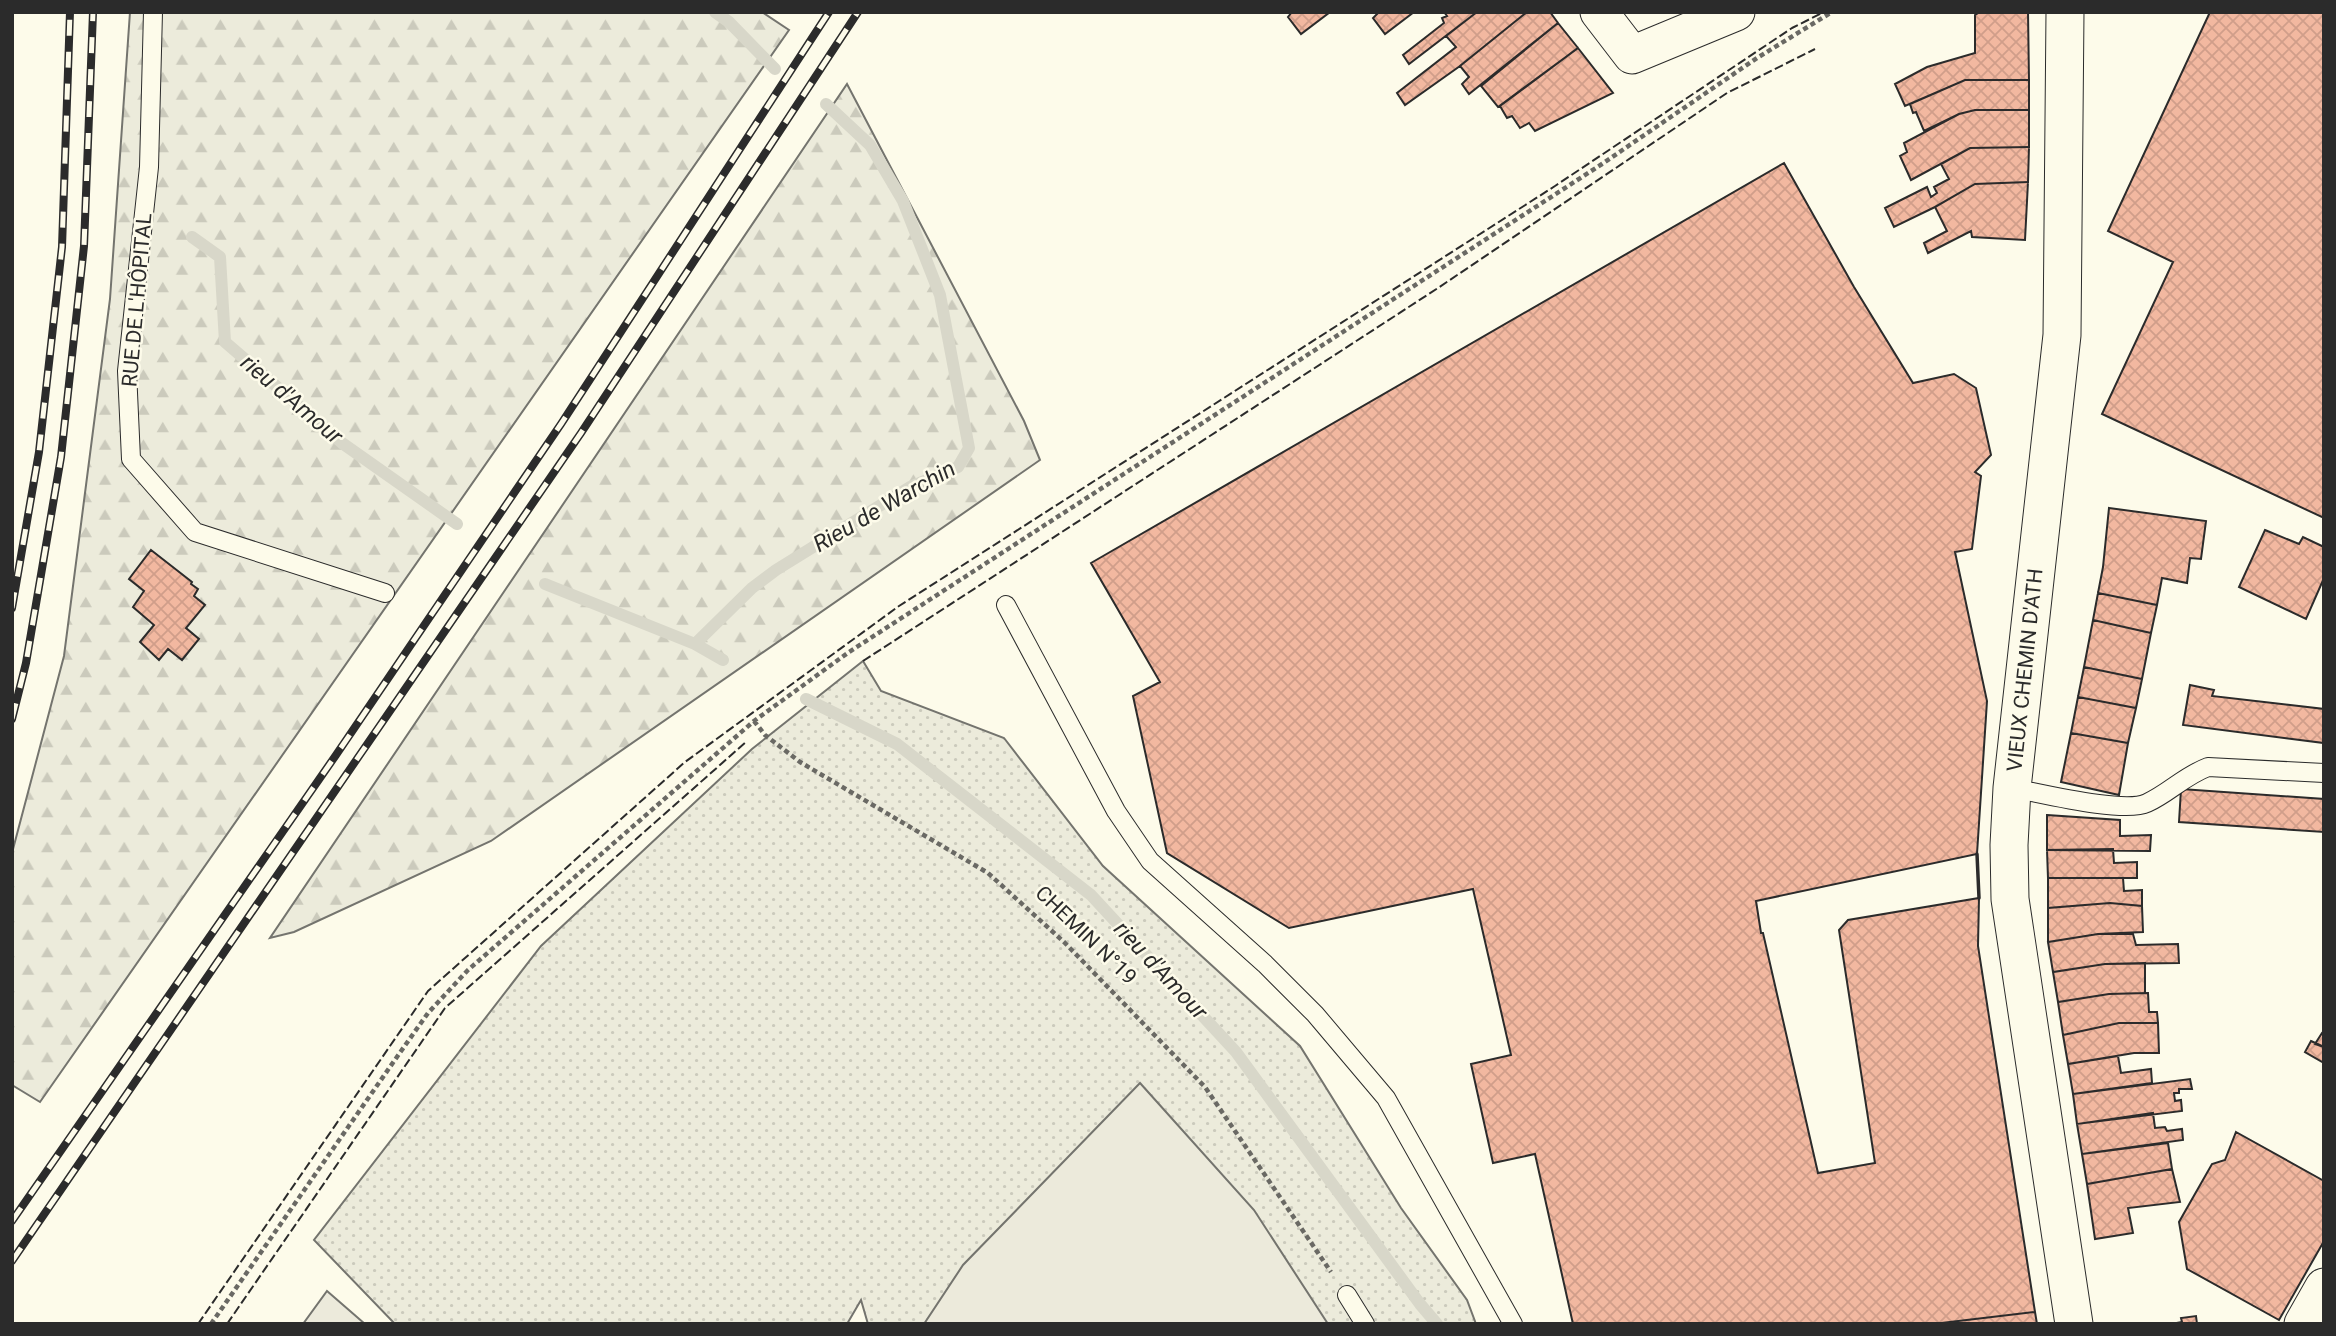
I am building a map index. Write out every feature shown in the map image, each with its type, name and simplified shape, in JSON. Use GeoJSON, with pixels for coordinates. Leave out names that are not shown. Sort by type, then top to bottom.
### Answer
{"type":"FeatureCollection","features":[{"type":"Feature","properties":{"kind":"street"},"geometry":{"type":"LineString","coordinates":[[1599,12],[1632,55],[1736,12]]}},
{"type":"Feature","properties":{"kind":"street","name":"VIEUX CHEMIN D'ATH"},"geometry":{"type":"LineString","coordinates":[[2065,12],[2062,335],[2012,788],[2009,845],[2010,899],[2074,1324]]}},
{"type":"Feature","properties":{"kind":"street"},"geometry":{"type":"LineString","coordinates":[[2303,1324],[2324,1287]]}},
{"type":"Feature","properties":{"kind":"lane","name":"RUE DE L'HÔPITAL"},"geometry":{"type":"LineString","coordinates":[[153,12],[149,167],[127,371],[131,459],[194,531],[385,593]]}},
{"type":"Feature","properties":{"kind":"lane"},"geometry":{"type":"LineString","coordinates":[[1006,605],[1116,811],[1150,861],[1265,964],[1315,1014],[1386,1098],[1513,1324]]}},
{"type":"Feature","properties":{"kind":"lane"},"geometry":{"type":"LineString","coordinates":[[2012,788],[2109,805],[2145,805],[2189,774],[2208,767],[2324,773]]}},
{"type":"Feature","properties":{"kind":"lane"},"geometry":{"type":"LineString","coordinates":[[1347,1296],[1365,1324]]}},
{"type":"Feature","properties":{"kind":"path"},"geometry":{"type":"LineString","coordinates":[[211,1324],[399,1054],[447,992],[468,970],[754,721],[849,652],[1590,171],[1766,52],[1832,12]]}},
{"type":"Feature","properties":{"kind":"path","name":"CHEMIN N°19"},"geometry":{"type":"LineString","coordinates":[[754,721],[765,735],[800,762],[988,873],[1063,942],[1205,1087],[1347,1296]]}},
{"type":"Feature","properties":{"kind":"green space"},"geometry":{"type":"Polygon","coordinates":[[[130,12],[762,12],[789,30],[40,1102],[12,1085],[12,853],[64,656],[110,299],[130,12]]]}},
{"type":"Feature","properties":{"kind":"green space"},"geometry":{"type":"Polygon","coordinates":[[[847,84],[1024,421],[1040,460],[491,841],[294,932],[270,938],[847,84]]]}},
{"type":"Feature","properties":{"kind":"green space"},"geometry":{"type":"Polygon","coordinates":[[[863,661],[881,691],[1004,738],[1103,866],[1300,1046],[1401,1208],[1467,1300],[1476,1324],[868,1324],[861,1300],[847,1324],[395,1324],[314,1240],[541,946],[752,749],[863,661]]]}},
{"type":"Feature","properties":{"kind":"shaded area"},"geometry":{"type":"Polygon","coordinates":[[[1140,1083],[1254,1210],[1328,1324],[924,1324],[963,1265],[1140,1083]]]}},
{"type":"Feature","properties":{"kind":"shaded area"},"geometry":{"type":"Polygon","coordinates":[[[327,1291],[365,1324],[303,1324],[327,1291]]]}},
{"type":"Feature","properties":{"kind":"building"},"geometry":{"type":"Polygon","coordinates":[[[1292,12],[1330,12],[1301,34],[1288,17],[1292,12]]]}},
{"type":"Feature","properties":{"kind":"building"},"geometry":{"type":"Polygon","coordinates":[[[1379,12],[1414,12],[1385,34],[1373,18],[1379,12]]]}},
{"type":"Feature","properties":{"kind":"building"},"geometry":{"type":"Polygon","coordinates":[[[1444,12],[1477,12],[1409,64],[1403,55],[1444,23],[1442,18],[1447,16],[1444,12]]]}},
{"type":"Feature","properties":{"kind":"building"},"geometry":{"type":"Polygon","coordinates":[[[1477,12],[1527,12],[1460,66],[1405,105],[1397,93],[1456,47],[1446,36],[1477,12]]]}},
{"type":"Feature","properties":{"kind":"building"},"geometry":{"type":"Polygon","coordinates":[[[1527,12],[1550,12],[1558,23],[1469,94],[1462,84],[1469,77],[1460,66],[1527,12]]]}},
{"type":"Feature","properties":{"kind":"building"},"geometry":{"type":"Polygon","coordinates":[[[1980,12],[2028,12],[2029,80],[1965,80],[1905,106],[1895,84],[1927,67],[1975,53],[1975,15],[1980,12]]]}},
{"type":"Feature","properties":{"kind":"building"},"geometry":{"type":"Polygon","coordinates":[[[2210,12],[2324,12],[2324,518],[2102,414],[2173,262],[2108,231],[2210,12]]]}},
{"type":"Feature","properties":{"kind":"building"},"geometry":{"type":"Polygon","coordinates":[[[1558,23],[1578,48],[1498,107],[1481,86],[1558,23]]]}},
{"type":"Feature","properties":{"kind":"building"},"geometry":{"type":"Polygon","coordinates":[[[1578,48],[1613,93],[1535,131],[1529,123],[1520,128],[1512,116],[1507,118],[1500,106],[1578,48]]]}},
{"type":"Feature","properties":{"kind":"building"},"geometry":{"type":"Polygon","coordinates":[[[1965,80],[2029,80],[2029,110],[1975,110],[1959,114],[1924,131],[1910,104],[1965,80]]]}},
{"type":"Feature","properties":{"kind":"building"},"geometry":{"type":"Polygon","coordinates":[[[1975,110],[2029,110],[2029,147],[1970,148],[1911,180],[1900,156],[1907,152],[1904,143],[1959,114],[1975,110]]]}},
{"type":"Feature","properties":{"kind":"building"},"geometry":{"type":"Polygon","coordinates":[[[2029,147],[2028,182],[1975,184],[1894,227],[1885,208],[1927,187],[1931,197],[1937,193],[1934,187],[1949,179],[1941,164],[1970,148],[2029,147]]]}},
{"type":"Feature","properties":{"kind":"building"},"geometry":{"type":"Polygon","coordinates":[[[1784,163],[1854,287],[1913,383],[1954,374],[1976,388],[1991,455],[1975,472],[1981,476],[1972,549],[1955,552],[1987,701],[1977,854],[1756,901],[1761,933],[1818,1173],[1875,1163],[1839,930],[1848,920],[1979,898],[1978,946],[2035,1312],[1933,1324],[1573,1324],[1535,1154],[1493,1163],[1471,1064],[1511,1055],[1473,889],[1289,928],[1167,853],[1133,696],[1160,682],[1091,563],[1784,163]]]}},
{"type":"Feature","properties":{"kind":"building"},"geometry":{"type":"Polygon","coordinates":[[[2028,182],[2025,240],[1972,237],[1971,231],[1928,253],[1924,243],[1947,231],[1935,207],[1975,184],[2028,182]]]}},
{"type":"Feature","properties":{"kind":"building"},"geometry":{"type":"Polygon","coordinates":[[[2109,508],[2206,521],[2201,559],[2190,558],[2187,583],[2162,578],[2157,605],[2098,593],[2109,508]]]}},
{"type":"Feature","properties":{"kind":"building"},"geometry":{"type":"Polygon","coordinates":[[[2265,530],[2299,544],[2303,537],[2324,547],[2324,578],[2306,619],[2239,587],[2265,530]]]}},
{"type":"Feature","properties":{"kind":"building"},"geometry":{"type":"Polygon","coordinates":[[[151,550],[192,582],[198,589],[194,596],[205,605],[186,628],[199,639],[182,660],[168,649],[159,660],[140,642],[154,625],[133,607],[144,591],[129,579],[151,550]]]}},
{"type":"Feature","properties":{"kind":"building"},"geometry":{"type":"Polygon","coordinates":[[[2098,593],[2157,605],[2151,633],[2093,620],[2098,593]]]}},
{"type":"Feature","properties":{"kind":"building"},"geometry":{"type":"Polygon","coordinates":[[[2093,620],[2151,633],[2142,679],[2084,667],[2093,620]]]}},
{"type":"Feature","properties":{"kind":"building"},"geometry":{"type":"Polygon","coordinates":[[[2084,667],[2142,679],[2136,708],[2078,697],[2084,667]]]}},
{"type":"Feature","properties":{"kind":"building"},"geometry":{"type":"Polygon","coordinates":[[[2190,685],[2214,690],[2212,696],[2324,709],[2324,743],[2183,725],[2190,685]]]}},
{"type":"Feature","properties":{"kind":"building"},"geometry":{"type":"Polygon","coordinates":[[[2078,697],[2136,708],[2128,743],[2071,733],[2078,697]]]}},
{"type":"Feature","properties":{"kind":"building"},"geometry":{"type":"Polygon","coordinates":[[[2071,733],[2128,743],[2119,795],[2061,782],[2071,733]]]}},
{"type":"Feature","properties":{"kind":"building"},"geometry":{"type":"Polygon","coordinates":[[[2181,789],[2324,799],[2324,832],[2179,822],[2181,789]]]}},
{"type":"Feature","properties":{"kind":"building"},"geometry":{"type":"Polygon","coordinates":[[[2047,815],[2120,820],[2120,836],[2151,835],[2150,851],[2047,850],[2047,815]]]}},
{"type":"Feature","properties":{"kind":"building"},"geometry":{"type":"Polygon","coordinates":[[[2113,849],[2114,863],[2137,862],[2137,878],[2048,878],[2047,850],[2113,849]]]}},
{"type":"Feature","properties":{"kind":"building"},"geometry":{"type":"Polygon","coordinates":[[[2048,878],[2123,878],[2124,891],[2142,890],[2142,906],[2110,903],[2048,908],[2048,878]]]}},
{"type":"Feature","properties":{"kind":"building"},"geometry":{"type":"Polygon","coordinates":[[[2110,903],[2142,906],[2143,932],[2098,934],[2048,942],[2048,908],[2110,903]]]}},
{"type":"Feature","properties":{"kind":"building"},"geometry":{"type":"Polygon","coordinates":[[[2098,934],[2133,934],[2136,945],[2178,944],[2179,963],[2105,964],[2053,972],[2048,942],[2098,934]]]}},
{"type":"Feature","properties":{"kind":"building"},"geometry":{"type":"Polygon","coordinates":[[[2145,963],[2145,993],[2109,994],[2058,1002],[2053,972],[2105,964],[2145,963]]]}},
{"type":"Feature","properties":{"kind":"building"},"geometry":{"type":"Polygon","coordinates":[[[2148,993],[2149,1012],[2157,1012],[2158,1023],[2119,1023],[2063,1035],[2058,1002],[2109,994],[2148,993]]]}},
{"type":"Feature","properties":{"kind":"building"},"geometry":{"type":"Polygon","coordinates":[[[2119,1023],[2158,1023],[2159,1053],[2134,1053],[2068,1064],[2063,1035],[2119,1023]]]}},
{"type":"Feature","properties":{"kind":"building"},"geometry":{"type":"Polygon","coordinates":[[[2322,1033],[2324,1034],[2324,1047],[2315,1044],[2322,1033]]]}},
{"type":"Feature","properties":{"kind":"building"},"geometry":{"type":"Polygon","coordinates":[[[2311,1041],[2324,1047],[2324,1063],[2305,1052],[2311,1041]]]}},
{"type":"Feature","properties":{"kind":"building"},"geometry":{"type":"Polygon","coordinates":[[[2118,1056],[2121,1073],[2151,1069],[2152,1083],[2073,1094],[2068,1064],[2118,1056]]]}},
{"type":"Feature","properties":{"kind":"building"},"geometry":{"type":"Polygon","coordinates":[[[2190,1079],[2192,1089],[2179,1089],[2179,1093],[2174,1093],[2175,1101],[2181,1100],[2182,1111],[2077,1124],[2073,1094],[2190,1079]]]}},
{"type":"Feature","properties":{"kind":"building"},"geometry":{"type":"Polygon","coordinates":[[[2153,1113],[2155,1128],[2165,1127],[2167,1131],[2182,1129],[2183,1140],[2082,1154],[2077,1124],[2153,1113]]]}},
{"type":"Feature","properties":{"kind":"building"},"geometry":{"type":"Polygon","coordinates":[[[2236,1132],[2324,1181],[2324,1241],[2279,1320],[2187,1269],[2179,1222],[2212,1164],[2225,1160],[2236,1132]]]}},
{"type":"Feature","properties":{"kind":"building"},"geometry":{"type":"Polygon","coordinates":[[[2168,1143],[2172,1169],[2087,1184],[2082,1154],[2168,1143]]]}},
{"type":"Feature","properties":{"kind":"building"},"geometry":{"type":"Polygon","coordinates":[[[2172,1169],[2180,1202],[2128,1208],[2133,1233],[2095,1239],[2087,1184],[2172,1169]]]}},
{"type":"Feature","properties":{"kind":"building"},"geometry":{"type":"Polygon","coordinates":[[[2035,1312],[2037,1324],[1933,1324],[2035,1312]]]}},
{"type":"Feature","properties":{"kind":"building"},"geometry":{"type":"Polygon","coordinates":[[[2196,1316],[2197,1324],[2171,1324],[2182,1322],[2181,1318],[2196,1316]]]}},
{"type":"Feature","properties":{"kind":"waterway","name":"Rieu de Warchin"},"geometry":{"type":"LineString","coordinates":[[715,12],[729,22],[775,69]]}},
{"type":"Feature","properties":{"kind":"waterway","name":"Rieu de Warchin"},"geometry":{"type":"LineString","coordinates":[[695,644],[752,588],[776,570],[910,487],[958,467],[969,448],[940,295],[903,201],[870,145],[826,104]]}},
{"type":"Feature","properties":{"kind":"waterway","name":"rieu d'Amour"},"geometry":{"type":"LineString","coordinates":[[192,237],[220,257],[225,342],[342,443],[457,524]]}},
{"type":"Feature","properties":{"kind":"waterway","name":"rieu d'Amour"},"geometry":{"type":"LineString","coordinates":[[545,584],[695,644],[723,660]]}},
{"type":"Feature","properties":{"kind":"waterway","name":"rieu d'Amour"},"geometry":{"type":"LineString","coordinates":[[806,699],[897,744],[1091,895],[1236,1052],[1437,1324]]}},
{"type":"Feature","properties":{"kind":"railway"},"geometry":{"type":"LineString","coordinates":[[12,608],[39,452],[62,247],[70,12]]}},
{"type":"Feature","properties":{"kind":"railway"},"geometry":{"type":"LineString","coordinates":[[12,719],[26,663],[61,457],[84,246],[93,12]]}},
{"type":"Feature","properties":{"kind":"railway"},"geometry":{"type":"LineString","coordinates":[[12,1221],[336,755],[561,424],[829,12]]}},
{"type":"Feature","properties":{"kind":"railway"},"geometry":{"type":"LineString","coordinates":[[12,1261],[581,433],[858,12]]}},
{"type":"Feature","properties":{"kind":"fence"},"geometry":{"type":"LineString","coordinates":[[198,1324],[428,991],[685,762],[899,606],[1555,186],[1792,28],[1824,12]]}},
{"type":"Feature","properties":{"kind":"fence"},"geometry":{"type":"LineString","coordinates":[[863,661],[1438,288],[1727,93],[1815,49]]}},
{"type":"Feature","properties":{"kind":"fence"},"geometry":{"type":"LineString","coordinates":[[227,1324],[445,1008],[746,742]]}},
{"type":"Feature","properties":{"kind":"wall"},"geometry":{"type":"LineString","coordinates":[[1977,854],[1979,898]]}}]}
